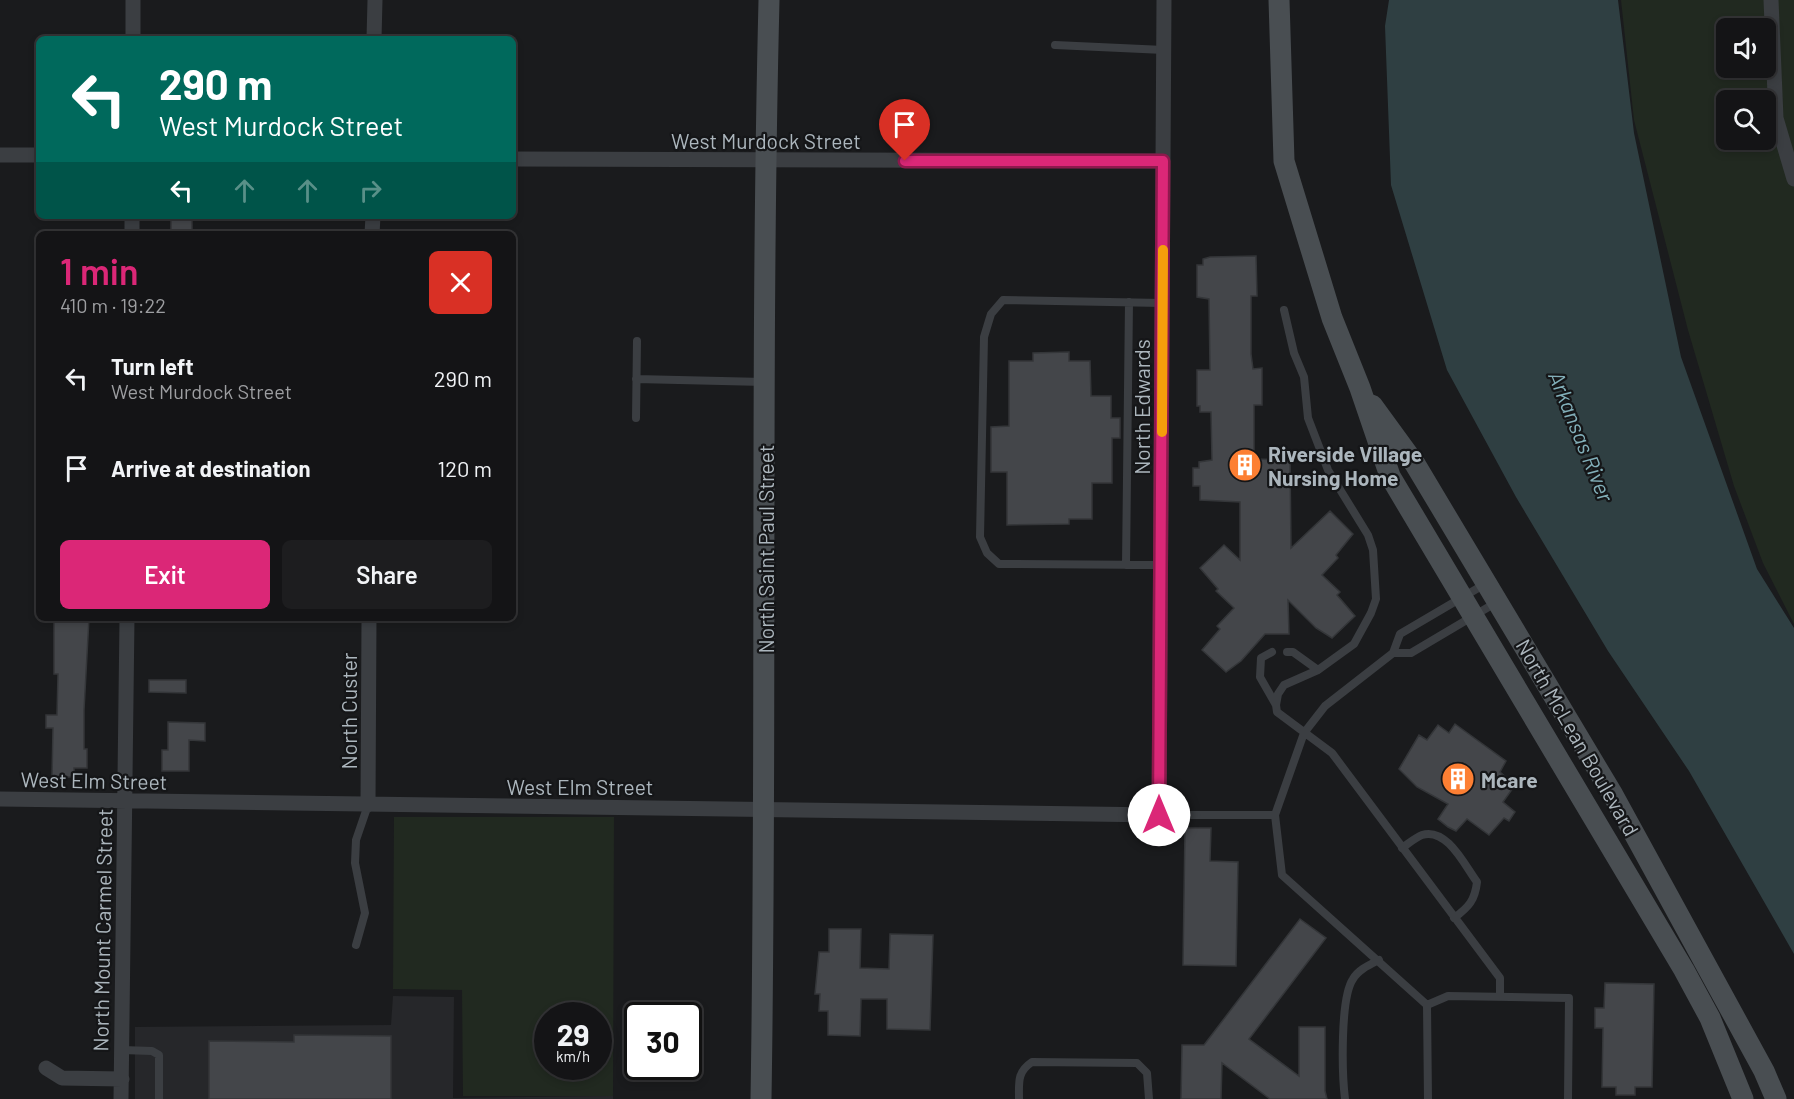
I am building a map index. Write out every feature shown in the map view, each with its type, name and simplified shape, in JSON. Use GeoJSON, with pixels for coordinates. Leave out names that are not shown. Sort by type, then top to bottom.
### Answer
{"type":"FeatureCollection","features":[{"type":"Feature","properties":{"kind":"main road","name":"North Saint Paul Street"},"geometry":{"type":"LineString","coordinates":[[761,1099],[765,808],[765,161],[769,0]]}},
{"type":"Feature","properties":{"kind":"main road","name":"North McLean Boulevard"},"geometry":{"type":"LineString","coordinates":[[1279,0],[1284,161],[1332,318],[1360,388],[1390,476],[1684,970],[1710,1018],[1743,1099]]}},
{"type":"Feature","properties":{"kind":"main road","name":"North McLean Boulevard"},"geometry":{"type":"LineString","coordinates":[[1360,388],[1416,464],[1613,795],[1764,1071],[1776,1099]]}},
{"type":"Feature","properties":{"kind":"main road"},"geometry":{"type":"LineString","coordinates":[[1764,1071],[1785,1099]]}},
{"type":"Feature","properties":{"kind":"street"},"geometry":{"type":"LineString","coordinates":[[133,0],[133,36]]}},
{"type":"Feature","properties":{"kind":"street"},"geometry":{"type":"LineString","coordinates":[[374,36],[375,0]]}},
{"type":"Feature","properties":{"kind":"street","name":"North Edwards"},"geometry":{"type":"LineString","coordinates":[[1159,815],[1164,0]]}},
{"type":"Feature","properties":{"kind":"street"},"geometry":{"type":"LineString","coordinates":[[1771,0],[1776,118],[1794,179]]}},
{"type":"Feature","properties":{"kind":"street"},"geometry":{"type":"LineString","coordinates":[[0,155],[36,155]]}},
{"type":"Feature","properties":{"kind":"street","name":"West Murdock Street"},"geometry":{"type":"LineString","coordinates":[[516,159],[1163,161]]}},
{"type":"Feature","properties":{"kind":"street","name":"North Mount Carmel Street"},"geometry":{"type":"LineString","coordinates":[[122,1099],[127,621]]}},
{"type":"Feature","properties":{"kind":"street","name":"North Custer"},"geometry":{"type":"LineString","coordinates":[[368,805],[369,621]]}},
{"type":"Feature","properties":{"kind":"street","name":"West Elm Street"},"geometry":{"type":"LineString","coordinates":[[0,799],[1159,815]]}},
{"type":"Feature","properties":{"kind":"street"},"geometry":{"type":"LineString","coordinates":[[45,1068],[62,1078],[122,1079]]}},
{"type":"Feature","properties":{"kind":"lane"},"geometry":{"type":"LineString","coordinates":[[1056,45],[1164,50]]}},
{"type":"Feature","properties":{"kind":"lane"},"geometry":{"type":"LineString","coordinates":[[1161,565],[999,564],[987,553],[980,537],[984,337],[991,314],[1003,300],[1162,303]]}},
{"type":"Feature","properties":{"kind":"lane"},"geometry":{"type":"LineString","coordinates":[[1126,565],[1129,302]]}},
{"type":"Feature","properties":{"kind":"lane"},"geometry":{"type":"LineString","coordinates":[[1276,705],[1284,686],[1318,670],[1342,655],[1361,634],[1376,599],[1368,535],[1328,470],[1308,418],[1304,377],[1294,353],[1284,310]]}},
{"type":"Feature","properties":{"kind":"lane"},"geometry":{"type":"LineString","coordinates":[[636,418],[637,341]]}},
{"type":"Feature","properties":{"kind":"lane"},"geometry":{"type":"LineString","coordinates":[[636,379],[765,382]]}},
{"type":"Feature","properties":{"kind":"lane"},"geometry":{"type":"LineString","coordinates":[[1428,1099],[1427,1005],[1282,875],[1275,815],[1304,733],[1325,706],[1393,653],[1400,634],[1461,598],[1492,592]]}},
{"type":"Feature","properties":{"kind":"lane"},"geometry":{"type":"LineString","coordinates":[[1393,653],[1411,653],[1472,617],[1492,592]]}},
{"type":"Feature","properties":{"kind":"lane"},"geometry":{"type":"LineString","coordinates":[[1272,652],[1261,658],[1260,677],[1282,718],[1332,753],[1500,978],[1500,998]]}},
{"type":"Feature","properties":{"kind":"lane"},"geometry":{"type":"LineString","coordinates":[[1287,652],[1293,652],[1318,670]]}},
{"type":"Feature","properties":{"kind":"lane"},"geometry":{"type":"LineString","coordinates":[[356,945],[365,913],[355,863],[356,840],[368,805]]}},
{"type":"Feature","properties":{"kind":"lane"},"geometry":{"type":"LineString","coordinates":[[1159,815],[1275,815]]}},
{"type":"Feature","properties":{"kind":"lane"},"geometry":{"type":"LineString","coordinates":[[1402,848],[1422,834],[1444,837],[1477,882],[1475,899],[1454,918]]}},
{"type":"Feature","properties":{"kind":"lane"},"geometry":{"type":"LineString","coordinates":[[1345,1099],[1345,1003],[1348,987],[1356,974],[1379,960]]}},
{"type":"Feature","properties":{"kind":"lane"},"geometry":{"type":"LineString","coordinates":[[1427,1005],[1448,996],[1569,998],[1568,1099]]}},
{"type":"Feature","properties":{"kind":"lane"},"geometry":{"type":"LineString","coordinates":[[122,1050],[152,1051],[159,1055],[159,1099]]}},
{"type":"Feature","properties":{"kind":"lane"},"geometry":{"type":"LineString","coordinates":[[1019,1099],[1019,1078],[1022,1069],[1032,1062],[1137,1063],[1147,1073],[1149,1099]]}},
{"type":"Feature","properties":{"kind":"shaded area"},"geometry":{"type":"Polygon","coordinates":[[[1621,0],[1794,0],[1794,624],[1763,563],[1734,486],[1688,330],[1634,120],[1621,0]]]}},
{"type":"Feature","properties":{"kind":"shaded area"},"geometry":{"type":"Polygon","coordinates":[[[394,817],[614,817],[613,1096],[463,1096],[462,990],[393,989],[394,817]]]}},
{"type":"Feature","properties":{"kind":"shaded area"},"geometry":{"type":"Polygon","coordinates":[[[393,996],[454,997],[453,1098],[613,1096],[613,1099],[135,1099],[135,1027],[391,1025],[393,996]]]}},
{"type":"Feature","properties":{"kind":"water","name":"Arkansas River"},"geometry":{"type":"Polygon","coordinates":[[[1389,0],[1618,0],[1634,133],[1681,357],[1757,569],[1794,628],[1794,954],[1689,771],[1608,651],[1516,497],[1447,370],[1391,185],[1385,26],[1389,0]]]}},
{"type":"Feature","properties":{"kind":"building"},"geometry":{"type":"Polygon","coordinates":[[[171,219],[192,219],[192,231],[171,231],[171,219]]]}},
{"type":"Feature","properties":{"kind":"building","name":"Riverside Village Nursing Home"},"geometry":{"type":"Polygon","coordinates":[[[1256,256],[1257,296],[1251,296],[1251,354],[1253,369],[1262,368],[1262,405],[1254,405],[1254,459],[1290,460],[1291,548],[1330,511],[1353,534],[1336,555],[1338,558],[1322,575],[1340,592],[1337,595],[1355,616],[1332,638],[1316,628],[1288,600],[1289,634],[1265,634],[1241,661],[1226,672],[1202,650],[1220,629],[1217,626],[1234,608],[1216,591],[1218,589],[1200,568],[1224,545],[1240,560],[1240,502],[1200,500],[1200,486],[1193,486],[1193,468],[1199,468],[1199,462],[1212,460],[1211,412],[1200,412],[1200,406],[1197,406],[1197,370],[1210,370],[1209,299],[1197,297],[1197,265],[1203,265],[1203,259],[1210,257],[1256,256]]]}},
{"type":"Feature","properties":{"kind":"building"},"geometry":{"type":"Polygon","coordinates":[[[1069,352],[1069,361],[1090,361],[1091,396],[1111,396],[1111,418],[1120,418],[1120,438],[1112,438],[1112,483],[1092,483],[1092,519],[1069,519],[1069,524],[1007,525],[1007,472],[991,472],[991,427],[1009,426],[1009,361],[1033,361],[1033,353],[1069,352]]]}},
{"type":"Feature","properties":{"kind":"building"},"geometry":{"type":"Polygon","coordinates":[[[54,621],[89,621],[84,710],[84,749],[87,749],[87,768],[74,768],[74,777],[52,777],[53,728],[46,728],[46,715],[57,715],[58,674],[54,674],[54,621]]]}},
{"type":"Feature","properties":{"kind":"building"},"geometry":{"type":"Polygon","coordinates":[[[149,680],[186,680],[186,693],[149,692],[149,680]]]}},
{"type":"Feature","properties":{"kind":"building"},"geometry":{"type":"Polygon","coordinates":[[[168,722],[205,723],[205,741],[189,740],[189,771],[162,771],[162,750],[168,750],[168,722]]]}},
{"type":"Feature","properties":{"kind":"building","name":"Mcare"},"geometry":{"type":"Polygon","coordinates":[[[1455,724],[1506,761],[1500,772],[1515,785],[1503,802],[1515,812],[1509,821],[1504,818],[1489,835],[1467,819],[1456,831],[1448,827],[1438,819],[1448,804],[1417,787],[1399,769],[1419,735],[1427,740],[1438,725],[1449,733],[1455,724]]]}},
{"type":"Feature","properties":{"kind":"building"},"geometry":{"type":"Polygon","coordinates":[[[1185,828],[1211,828],[1210,861],[1238,862],[1236,966],[1183,965],[1185,828]]]}},
{"type":"Feature","properties":{"kind":"building"},"geometry":{"type":"Polygon","coordinates":[[[1300,919],[1326,938],[1249,1039],[1299,1076],[1299,1027],[1325,1027],[1327,1099],[1270,1099],[1222,1063],[1221,1099],[1181,1099],[1182,1045],[1204,1045],[1300,919]]]}},
{"type":"Feature","properties":{"kind":"building"},"geometry":{"type":"Polygon","coordinates":[[[829,929],[861,929],[860,968],[889,969],[890,934],[933,935],[930,1030],[887,1029],[887,999],[861,999],[860,1036],[828,1035],[828,1011],[819,1011],[820,994],[815,994],[819,952],[829,952],[829,929]]]}},
{"type":"Feature","properties":{"kind":"building"},"geometry":{"type":"Polygon","coordinates":[[[1605,983],[1654,984],[1652,1087],[1635,1087],[1635,1095],[1616,1095],[1616,1087],[1602,1087],[1603,1028],[1595,1028],[1595,1008],[1604,1008],[1605,983]]]}},
{"type":"Feature","properties":{"kind":"building"},"geometry":{"type":"Polygon","coordinates":[[[294,1035],[391,1036],[391,1099],[209,1099],[209,1041],[294,1042],[294,1035]]]}},
{"type":"Feature","properties":{"kind":"slow traffic"},"geometry":{"type":"LineString","coordinates":[[1162,432],[1163,250]]}},
{"type":"Feature","properties":{"kind":"place","name":"Riverside Village Nursing Home"},"geometry":{"type":"Point","coordinates":[1245,465]}},
{"type":"Feature","properties":{"kind":"place","name":"Mcare"},"geometry":{"type":"Point","coordinates":[1458,779]}},
{"type":"Feature","properties":{"kind":"route"},"geometry":{"type":"LineString","coordinates":[[905,161],[1163,161],[1159,815]]}}]}
